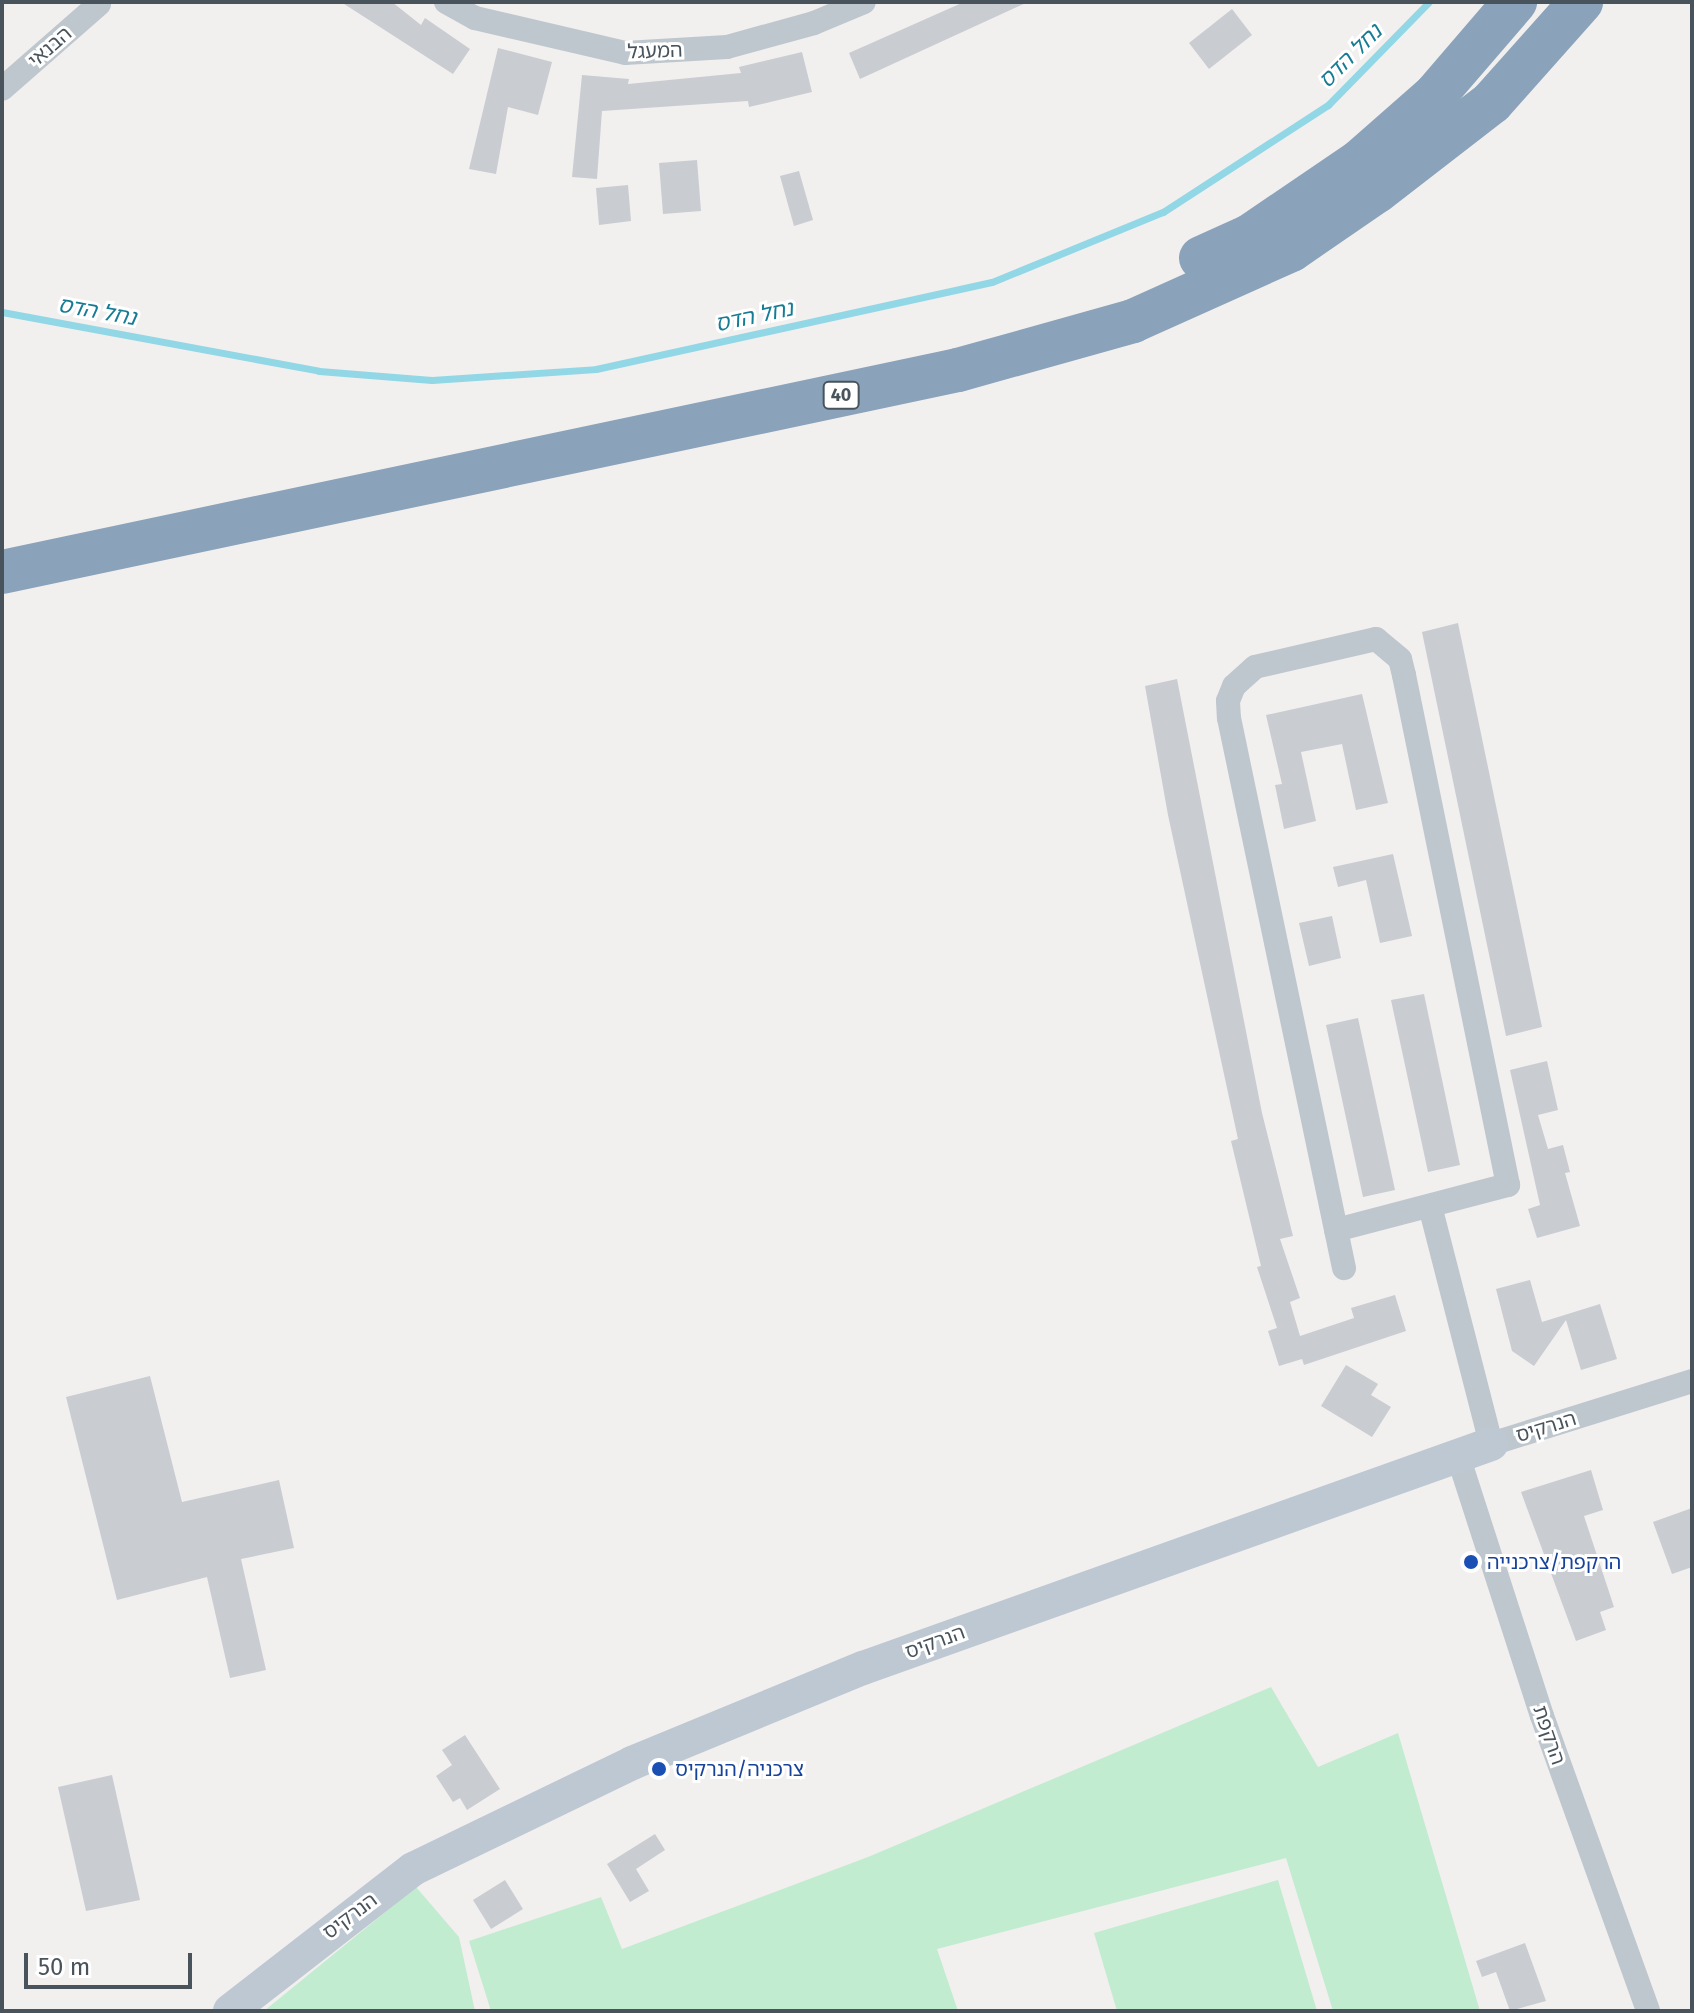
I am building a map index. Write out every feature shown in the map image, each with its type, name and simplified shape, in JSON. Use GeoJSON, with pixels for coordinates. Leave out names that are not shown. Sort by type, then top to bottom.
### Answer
{"type":"FeatureCollection","features":[{"type":"Feature","properties":{"kind":"highway","name":"40"},"geometry":{"type":"LineString","coordinates":[[2,541],[857,372],[1039,325],[1250,236],[1360,161],[1435,95],[1515,2]]}},
{"type":"Feature","properties":{"kind":"highway","name":"40"},"geometry":{"type":"LineString","coordinates":[[2,572],[927,377],[1133,321],[1291,250],[1377,191],[1492,102],[1581,2]]}},
{"type":"Feature","properties":{"kind":"street","name":"המעגל"},"geometry":{"type":"LineString","coordinates":[[446,2],[475,18],[625,53],[727,47],[811,12],[864,2]]}},
{"type":"Feature","properties":{"kind":"street","name":"הבנאי"},"geometry":{"type":"LineString","coordinates":[[2,89],[99,4]]}},
{"type":"Feature","properties":{"kind":"street"},"geometry":{"type":"LineString","coordinates":[[1336,1230],[1508,1185],[1404,675],[1400,659],[1376,639],[1255,667],[1234,686],[1228,701],[1336,1230],[1344,1268]]}},
{"type":"Feature","properties":{"kind":"street"},"geometry":{"type":"LineString","coordinates":[[1430,1206],[1491,1444]]}},
{"type":"Feature","properties":{"kind":"street","name":"הנרקיס"},"geometry":{"type":"LineString","coordinates":[[230,2011],[413,1869],[632,1763],[863,1668],[1491,1444],[1692,1381]]}},
{"type":"Feature","properties":{"kind":"street","name":"הרקפת"},"geometry":{"type":"LineString","coordinates":[[1458,1456],[1542,1716],[1648,2011]]}},
{"type":"Feature","properties":{"kind":"green space"},"geometry":{"type":"Polygon","coordinates":[[[1271,1687],[1318,1767],[1398,1733],[1480,2011],[1333,2011],[1286,1858],[937,1949],[958,2011],[491,2011],[469,1941],[601,1897],[622,1949],[868,1857],[1271,1687]]]}},
{"type":"Feature","properties":{"kind":"green space"},"geometry":{"type":"Polygon","coordinates":[[[1278,1880],[1317,2011],[1117,2011],[1094,1933],[1278,1880]]]}},
{"type":"Feature","properties":{"kind":"green space"},"geometry":{"type":"Polygon","coordinates":[[[416,1887],[459,1937],[475,2011],[264,2011],[416,1887]]]}},
{"type":"Feature","properties":{"kind":"building"},"geometry":{"type":"Polygon","coordinates":[[[341,2],[392,2],[421,25],[425,18],[470,49],[453,74],[341,2]]]}},
{"type":"Feature","properties":{"kind":"building"},"geometry":{"type":"Polygon","coordinates":[[[964,2],[1028,2],[860,79],[849,53],[964,2]]]}},
{"type":"Feature","properties":{"kind":"building"},"geometry":{"type":"Polygon","coordinates":[[[1232,9],[1252,35],[1209,69],[1189,43],[1232,9]]]}},
{"type":"Feature","properties":{"kind":"building"},"geometry":{"type":"Polygon","coordinates":[[[498,48],[552,62],[538,115],[508,107],[496,174],[469,169],[498,48]]]}},
{"type":"Feature","properties":{"kind":"building"},"geometry":{"type":"Polygon","coordinates":[[[802,52],[812,92],[749,107],[748,101],[602,111],[597,179],[572,177],[582,75],[629,79],[628,84],[741,73],[739,67],[802,52]]]}},
{"type":"Feature","properties":{"kind":"building"},"geometry":{"type":"Polygon","coordinates":[[[697,160],[701,211],[663,214],[659,163],[697,160]]]}},
{"type":"Feature","properties":{"kind":"building"},"geometry":{"type":"Polygon","coordinates":[[[799,171],[813,220],[794,226],[780,176],[799,171]]]}},
{"type":"Feature","properties":{"kind":"building"},"geometry":{"type":"Polygon","coordinates":[[[628,185],[631,221],[599,225],[596,188],[628,185]]]}},
{"type":"Feature","properties":{"kind":"building"},"geometry":{"type":"Polygon","coordinates":[[[1458,623],[1542,1027],[1506,1036],[1422,632],[1458,623]]]}},
{"type":"Feature","properties":{"kind":"building"},"geometry":{"type":"Polygon","coordinates":[[[1177,679],[1262,1113],[1293,1236],[1280,1239],[1300,1298],[1290,1302],[1300,1336],[1354,1318],[1351,1308],[1395,1295],[1406,1331],[1304,1365],[1302,1359],[1279,1366],[1268,1331],[1277,1328],[1257,1267],[1261,1266],[1231,1141],[1238,1139],[1168,815],[1145,686],[1177,679]]]}},
{"type":"Feature","properties":{"kind":"building"},"geometry":{"type":"Polygon","coordinates":[[[1362,694],[1388,803],[1356,810],[1342,744],[1301,752],[1316,821],[1284,829],[1275,785],[1282,784],[1266,715],[1362,694]]]}},
{"type":"Feature","properties":{"kind":"building"},"geometry":{"type":"Polygon","coordinates":[[[1393,854],[1412,936],[1380,943],[1366,880],[1338,887],[1333,867],[1393,854]]]}},
{"type":"Feature","properties":{"kind":"building"},"geometry":{"type":"Polygon","coordinates":[[[1332,916],[1341,958],[1309,966],[1299,923],[1332,916]]]}},
{"type":"Feature","properties":{"kind":"building"},"geometry":{"type":"Polygon","coordinates":[[[1424,994],[1460,1165],[1428,1172],[1391,1000],[1424,994]]]}},
{"type":"Feature","properties":{"kind":"building"},"geometry":{"type":"Polygon","coordinates":[[[1358,1018],[1395,1190],[1363,1197],[1326,1025],[1358,1018]]]}},
{"type":"Feature","properties":{"kind":"building"},"geometry":{"type":"Polygon","coordinates":[[[1547,1061],[1558,1110],[1538,1115],[1548,1149],[1563,1145],[1570,1172],[1565,1173],[1580,1226],[1537,1238],[1528,1209],[1540,1205],[1510,1070],[1547,1061]]]}},
{"type":"Feature","properties":{"kind":"building"},"geometry":{"type":"Polygon","coordinates":[[[1530,1280],[1542,1322],[1600,1304],[1617,1359],[1581,1370],[1566,1320],[1534,1366],[1512,1351],[1496,1289],[1530,1280]]]}},
{"type":"Feature","properties":{"kind":"building"},"geometry":{"type":"Polygon","coordinates":[[[1346,1365],[1378,1384],[1371,1395],[1391,1407],[1372,1437],[1321,1406],[1346,1365]]]}},
{"type":"Feature","properties":{"kind":"building"},"geometry":{"type":"Polygon","coordinates":[[[150,1376],[182,1502],[279,1480],[294,1548],[241,1559],[266,1670],[230,1678],[207,1577],[117,1600],[66,1397],[150,1376]]]}},
{"type":"Feature","properties":{"kind":"building"},"geometry":{"type":"Polygon","coordinates":[[[1591,1470],[1603,1510],[1584,1516],[1614,1607],[1600,1612],[1606,1630],[1576,1641],[1521,1492],[1591,1470]]]}},
{"type":"Feature","properties":{"kind":"building"},"geometry":{"type":"Polygon","coordinates":[[[1692,1508],[1692,1567],[1672,1574],[1653,1522],[1692,1508]]]}},
{"type":"Feature","properties":{"kind":"building"},"geometry":{"type":"Polygon","coordinates":[[[465,1735],[500,1789],[467,1810],[460,1798],[453,1802],[436,1776],[452,1765],[442,1750],[465,1735]]]}},
{"type":"Feature","properties":{"kind":"building"},"geometry":{"type":"Polygon","coordinates":[[[112,1775],[140,1900],[86,1911],[58,1787],[112,1775]]]}},
{"type":"Feature","properties":{"kind":"building"},"geometry":{"type":"Polygon","coordinates":[[[655,1834],[665,1850],[636,1869],[649,1891],[630,1902],[607,1864],[655,1834]]]}},
{"type":"Feature","properties":{"kind":"building"},"geometry":{"type":"Polygon","coordinates":[[[505,1880],[523,1909],[491,1929],[473,1900],[505,1880]]]}},
{"type":"Feature","properties":{"kind":"building"},"geometry":{"type":"Polygon","coordinates":[[[1525,1943],[1546,2001],[1510,2011],[1496,1972],[1482,1977],[1476,1961],[1525,1943]]]}},
{"type":"Feature","properties":{"kind":"waterway","name":"נחל הדס"},"geometry":{"type":"LineString","coordinates":[[2,312],[319,371],[432,380],[596,369],[992,282],[1163,212],[1328,105],[1429,2]]}},
{"type":"Feature","properties":{"kind":"place","name":"הרקפת/צרכנייה"},"geometry":{"type":"Point","coordinates":[1471,1562]}},
{"type":"Feature","properties":{"kind":"place","name":"צרכניה/הנרקיס"},"geometry":{"type":"Point","coordinates":[659,1769]}}]}
